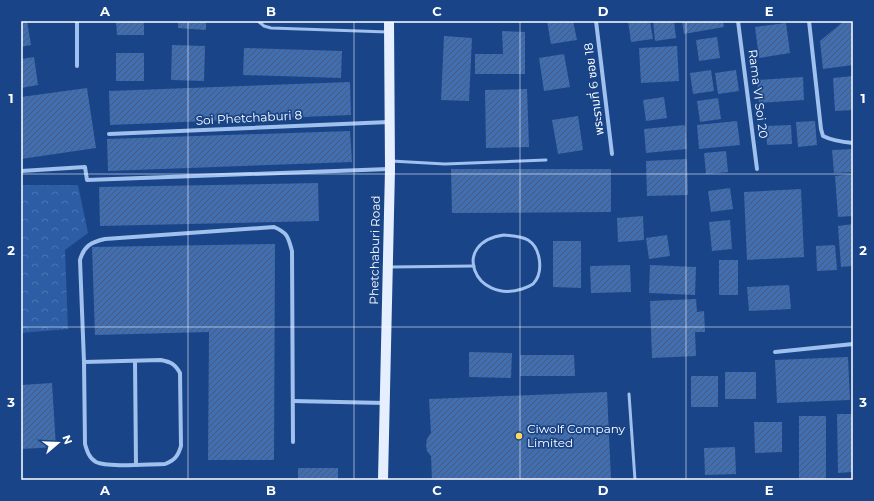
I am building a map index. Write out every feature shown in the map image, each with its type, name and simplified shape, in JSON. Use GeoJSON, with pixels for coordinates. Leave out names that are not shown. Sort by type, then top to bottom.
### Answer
{"type":"FeatureCollection","features":[{"type":"Feature","properties":{"kind":"main road","name":"Phetchaburi Road"},"geometry":{"type":"LineString","coordinates":[[383,480],[390,165],[389,21]]}},
{"type":"Feature","properties":{"kind":"street"},"geometry":{"type":"LineString","coordinates":[[77,21],[77,66]]}},
{"type":"Feature","properties":{"kind":"street","name":"พระรามที่ 6 ซอย 18"},"geometry":{"type":"LineString","coordinates":[[596,21],[612,154]]}},
{"type":"Feature","properties":{"kind":"street","name":"Rama VI Soi 20"},"geometry":{"type":"LineString","coordinates":[[738,21],[757,169]]}},
{"type":"Feature","properties":{"kind":"street"},"geometry":{"type":"LineString","coordinates":[[809,21],[823,136],[830,140],[853,143]]}},
{"type":"Feature","properties":{"kind":"street","name":"Soi Phetchaburi 8"},"geometry":{"type":"LineString","coordinates":[[109,134],[389,122]]}},
{"type":"Feature","properties":{"kind":"street"},"geometry":{"type":"LineString","coordinates":[[21,171],[85,167],[87,180],[390,165]]}},
{"type":"Feature","properties":{"kind":"street"},"geometry":{"type":"LineString","coordinates":[[84,362],[161,360],[176,365],[180,373],[181,446],[178,455],[173,461],[165,464],[107,464],[96,462],[88,455],[85,444],[84,362],[80,260],[82,252],[93,242],[105,239],[274,227],[284,232],[289,240],[292,251],[292,442]]}},
{"type":"Feature","properties":{"kind":"street"},"geometry":{"type":"LineString","coordinates":[[775,352],[853,344]]}},
{"type":"Feature","properties":{"kind":"street"},"geometry":{"type":"LineString","coordinates":[[135,361],[136,465]]}},
{"type":"Feature","properties":{"kind":"street"},"geometry":{"type":"LineString","coordinates":[[293,401],[385,403]]}},
{"type":"Feature","properties":{"kind":"lane"},"geometry":{"type":"LineString","coordinates":[[258,21],[264,26],[271,28],[389,32]]}},
{"type":"Feature","properties":{"kind":"lane"},"geometry":{"type":"LineString","coordinates":[[390,165],[546,160]]}},
{"type":"Feature","properties":{"kind":"lane"},"geometry":{"type":"LineString","coordinates":[[504,235],[516,236],[528,240],[536,247],[539,260],[538,277],[532,285],[521,290],[504,291],[490,288],[482,283],[477,277],[474,266],[474,255],[479,245],[487,239],[504,235]]}},
{"type":"Feature","properties":{"kind":"lane"},"geometry":{"type":"LineString","coordinates":[[388,267],[474,266]]}},
{"type":"Feature","properties":{"kind":"lane"},"geometry":{"type":"LineString","coordinates":[[629,394],[635,480]]}},
{"type":"Feature","properties":{"kind":"green space"},"geometry":{"type":"Polygon","coordinates":[[[21,185],[78,185],[88,233],[65,250],[68,329],[21,333],[21,185]]]}},
{"type":"Feature","properties":{"kind":"building"},"geometry":{"type":"Polygon","coordinates":[[[21,21],[27,21],[31,45],[21,47],[21,21]]]}},
{"type":"Feature","properties":{"kind":"building"},"geometry":{"type":"Polygon","coordinates":[[[116,21],[144,21],[144,35],[117,35],[116,21]]]}},
{"type":"Feature","properties":{"kind":"building"},"geometry":{"type":"Polygon","coordinates":[[[178,21],[206,21],[206,30],[178,28],[178,21]]]}},
{"type":"Feature","properties":{"kind":"building"},"geometry":{"type":"Polygon","coordinates":[[[547,21],[573,21],[577,40],[551,44],[547,21]]]}},
{"type":"Feature","properties":{"kind":"building"},"geometry":{"type":"Polygon","coordinates":[[[628,21],[650,21],[653,39],[631,42],[628,21]]]}},
{"type":"Feature","properties":{"kind":"building"},"geometry":{"type":"Polygon","coordinates":[[[653,21],[674,21],[676,38],[655,41],[653,21]]]}},
{"type":"Feature","properties":{"kind":"building"},"geometry":{"type":"Polygon","coordinates":[[[682,21],[723,21],[724,27],[684,34],[682,21]]]}},
{"type":"Feature","properties":{"kind":"building"},"geometry":{"type":"Polygon","coordinates":[[[844,21],[853,21],[853,65],[823,69],[820,41],[844,21]]]}},
{"type":"Feature","properties":{"kind":"building"},"geometry":{"type":"Polygon","coordinates":[[[786,23],[790,53],[759,58],[755,27],[786,23]]]}},
{"type":"Feature","properties":{"kind":"building"},"geometry":{"type":"Polygon","coordinates":[[[502,31],[525,32],[525,74],[475,74],[475,54],[503,54],[502,31]]]}},
{"type":"Feature","properties":{"kind":"building"},"geometry":{"type":"Polygon","coordinates":[[[444,36],[472,38],[469,101],[441,100],[444,36]]]}},
{"type":"Feature","properties":{"kind":"building"},"geometry":{"type":"Polygon","coordinates":[[[717,37],[720,58],[699,61],[696,40],[717,37]]]}},
{"type":"Feature","properties":{"kind":"building"},"geometry":{"type":"Polygon","coordinates":[[[172,45],[205,46],[204,81],[171,80],[172,45]]]}},
{"type":"Feature","properties":{"kind":"building"},"geometry":{"type":"Polygon","coordinates":[[[677,46],[679,81],[641,83],[639,48],[677,46]]]}},
{"type":"Feature","properties":{"kind":"building"},"geometry":{"type":"Polygon","coordinates":[[[244,48],[342,51],[341,78],[243,75],[244,48]]]}},
{"type":"Feature","properties":{"kind":"building"},"geometry":{"type":"Polygon","coordinates":[[[116,53],[144,53],[144,81],[116,81],[116,53]]]}},
{"type":"Feature","properties":{"kind":"building"},"geometry":{"type":"Polygon","coordinates":[[[564,54],[570,87],[544,91],[539,58],[564,54]]]}},
{"type":"Feature","properties":{"kind":"building"},"geometry":{"type":"Polygon","coordinates":[[[34,57],[38,85],[21,88],[21,59],[34,57]]]}},
{"type":"Feature","properties":{"kind":"building"},"geometry":{"type":"Polygon","coordinates":[[[711,70],[714,91],[693,94],[690,73],[711,70]]]}},
{"type":"Feature","properties":{"kind":"building"},"geometry":{"type":"Polygon","coordinates":[[[736,70],[739,91],[718,94],[715,73],[736,70]]]}},
{"type":"Feature","properties":{"kind":"building"},"geometry":{"type":"Polygon","coordinates":[[[853,76],[853,110],[835,111],[833,78],[853,76]]]}},
{"type":"Feature","properties":{"kind":"building"},"geometry":{"type":"Polygon","coordinates":[[[803,77],[804,100],[759,103],[757,80],[803,77]]]}},
{"type":"Feature","properties":{"kind":"building"},"geometry":{"type":"Polygon","coordinates":[[[350,82],[351,115],[110,125],[109,91],[350,82]]]}},
{"type":"Feature","properties":{"kind":"building"},"geometry":{"type":"Polygon","coordinates":[[[87,88],[96,148],[21,159],[21,97],[87,88]]]}},
{"type":"Feature","properties":{"kind":"building"},"geometry":{"type":"Polygon","coordinates":[[[527,89],[529,147],[486,148],[485,90],[527,89]]]}},
{"type":"Feature","properties":{"kind":"building"},"geometry":{"type":"Polygon","coordinates":[[[664,97],[667,118],[646,121],[643,100],[664,97]]]}},
{"type":"Feature","properties":{"kind":"building"},"geometry":{"type":"Polygon","coordinates":[[[718,98],[721,119],[700,122],[697,101],[718,98]]]}},
{"type":"Feature","properties":{"kind":"building"},"geometry":{"type":"Polygon","coordinates":[[[578,116],[583,150],[558,154],[552,120],[578,116]]]}},
{"type":"Feature","properties":{"kind":"building"},"geometry":{"type":"Polygon","coordinates":[[[737,121],[740,145],[699,149],[697,125],[737,121]]]}},
{"type":"Feature","properties":{"kind":"building"},"geometry":{"type":"Polygon","coordinates":[[[815,121],[817,145],[798,147],[796,122],[815,121]]]}},
{"type":"Feature","properties":{"kind":"building"},"geometry":{"type":"Polygon","coordinates":[[[685,125],[687,149],[646,153],[644,129],[685,125]]]}},
{"type":"Feature","properties":{"kind":"building"},"geometry":{"type":"Polygon","coordinates":[[[791,125],[792,144],[767,145],[766,126],[791,125]]]}},
{"type":"Feature","properties":{"kind":"building"},"geometry":{"type":"Polygon","coordinates":[[[350,131],[352,162],[108,171],[107,139],[350,131]]]}},
{"type":"Feature","properties":{"kind":"building"},"geometry":{"type":"Polygon","coordinates":[[[853,149],[853,172],[834,173],[832,150],[853,149]]]}},
{"type":"Feature","properties":{"kind":"building"},"geometry":{"type":"Polygon","coordinates":[[[726,151],[728,172],[706,174],[704,153],[726,151]]]}},
{"type":"Feature","properties":{"kind":"building"},"geometry":{"type":"Polygon","coordinates":[[[687,159],[688,195],[647,196],[646,161],[687,159]]]}},
{"type":"Feature","properties":{"kind":"building"},"geometry":{"type":"Polygon","coordinates":[[[451,169],[611,169],[611,212],[452,213],[451,169]]]}},
{"type":"Feature","properties":{"kind":"building"},"geometry":{"type":"Polygon","coordinates":[[[853,174],[853,216],[838,217],[835,176],[853,174]]]}},
{"type":"Feature","properties":{"kind":"building"},"geometry":{"type":"Polygon","coordinates":[[[318,183],[319,221],[100,226],[99,187],[318,183]]]}},
{"type":"Feature","properties":{"kind":"building"},"geometry":{"type":"Polygon","coordinates":[[[730,188],[733,209],[711,212],[708,191],[730,188]]]}},
{"type":"Feature","properties":{"kind":"building"},"geometry":{"type":"Polygon","coordinates":[[[801,189],[804,257],[747,260],[744,192],[801,189]]]}},
{"type":"Feature","properties":{"kind":"building"},"geometry":{"type":"Polygon","coordinates":[[[643,216],[644,240],[618,242],[617,218],[643,216]]]}},
{"type":"Feature","properties":{"kind":"building"},"geometry":{"type":"Polygon","coordinates":[[[730,220],[732,249],[712,251],[709,222],[730,220]]]}},
{"type":"Feature","properties":{"kind":"building"},"geometry":{"type":"Polygon","coordinates":[[[853,224],[853,266],[841,267],[838,226],[853,224]]]}},
{"type":"Feature","properties":{"kind":"building"},"geometry":{"type":"Polygon","coordinates":[[[667,235],[670,256],[649,259],[646,238],[667,235]]]}},
{"type":"Feature","properties":{"kind":"building"},"geometry":{"type":"Polygon","coordinates":[[[553,241],[581,241],[581,288],[553,287],[553,241]]]}},
{"type":"Feature","properties":{"kind":"building"},"geometry":{"type":"Polygon","coordinates":[[[275,244],[274,460],[208,460],[209,332],[95,335],[92,247],[275,244]]]}},
{"type":"Feature","properties":{"kind":"building"},"geometry":{"type":"Polygon","coordinates":[[[835,245],[837,270],[817,271],[816,246],[835,245]]]}},
{"type":"Feature","properties":{"kind":"building"},"geometry":{"type":"Polygon","coordinates":[[[719,260],[738,260],[738,295],[719,295],[719,260]]]}},
{"type":"Feature","properties":{"kind":"building"},"geometry":{"type":"Polygon","coordinates":[[[630,265],[631,292],[591,293],[590,266],[630,265]]]}},
{"type":"Feature","properties":{"kind":"building"},"geometry":{"type":"Polygon","coordinates":[[[650,265],[696,267],[695,295],[649,293],[650,265]]]}},
{"type":"Feature","properties":{"kind":"building"},"geometry":{"type":"Polygon","coordinates":[[[789,285],[791,309],[749,311],[747,287],[789,285]]]}},
{"type":"Feature","properties":{"kind":"building"},"geometry":{"type":"Polygon","coordinates":[[[696,299],[697,312],[704,311],[705,332],[695,332],[696,356],[652,358],[650,301],[696,299]]]}},
{"type":"Feature","properties":{"kind":"building"},"geometry":{"type":"Polygon","coordinates":[[[469,352],[512,353],[511,378],[469,377],[469,352]]]}},
{"type":"Feature","properties":{"kind":"building"},"geometry":{"type":"Polygon","coordinates":[[[520,355],[574,355],[575,376],[520,376],[520,355]]]}},
{"type":"Feature","properties":{"kind":"building"},"geometry":{"type":"Polygon","coordinates":[[[848,357],[850,400],[777,403],[775,360],[848,357]]]}},
{"type":"Feature","properties":{"kind":"building"},"geometry":{"type":"Polygon","coordinates":[[[725,372],[756,372],[756,399],[725,399],[725,372]]]}},
{"type":"Feature","properties":{"kind":"building"},"geometry":{"type":"Polygon","coordinates":[[[691,376],[718,376],[718,407],[691,407],[691,376]]]}},
{"type":"Feature","properties":{"kind":"building"},"geometry":{"type":"Polygon","coordinates":[[[52,383],[56,447],[21,449],[21,385],[52,383]]]}},
{"type":"Feature","properties":{"kind":"building","name":"Ciwolf Company Limited"},"geometry":{"type":"Polygon","coordinates":[[[607,392],[611,479],[432,480],[431,456],[427,451],[426,445],[427,439],[431,433],[429,399],[607,392]]]}},
{"type":"Feature","properties":{"kind":"building"},"geometry":{"type":"Polygon","coordinates":[[[837,414],[853,414],[853,472],[838,473],[837,414]]]}},
{"type":"Feature","properties":{"kind":"building"},"geometry":{"type":"Polygon","coordinates":[[[799,416],[826,416],[826,480],[799,480],[799,416]]]}},
{"type":"Feature","properties":{"kind":"building"},"geometry":{"type":"Polygon","coordinates":[[[754,422],[782,422],[782,452],[755,453],[754,422]]]}},
{"type":"Feature","properties":{"kind":"building"},"geometry":{"type":"Polygon","coordinates":[[[735,447],[736,474],[705,475],[704,448],[735,447]]]}},
{"type":"Feature","properties":{"kind":"building"},"geometry":{"type":"Polygon","coordinates":[[[298,468],[338,468],[338,480],[298,480],[298,468]]]}},
{"type":"Feature","properties":{"kind":"place","name":"Ciwolf Company Limited"},"geometry":{"type":"Point","coordinates":[519,436]}}]}
